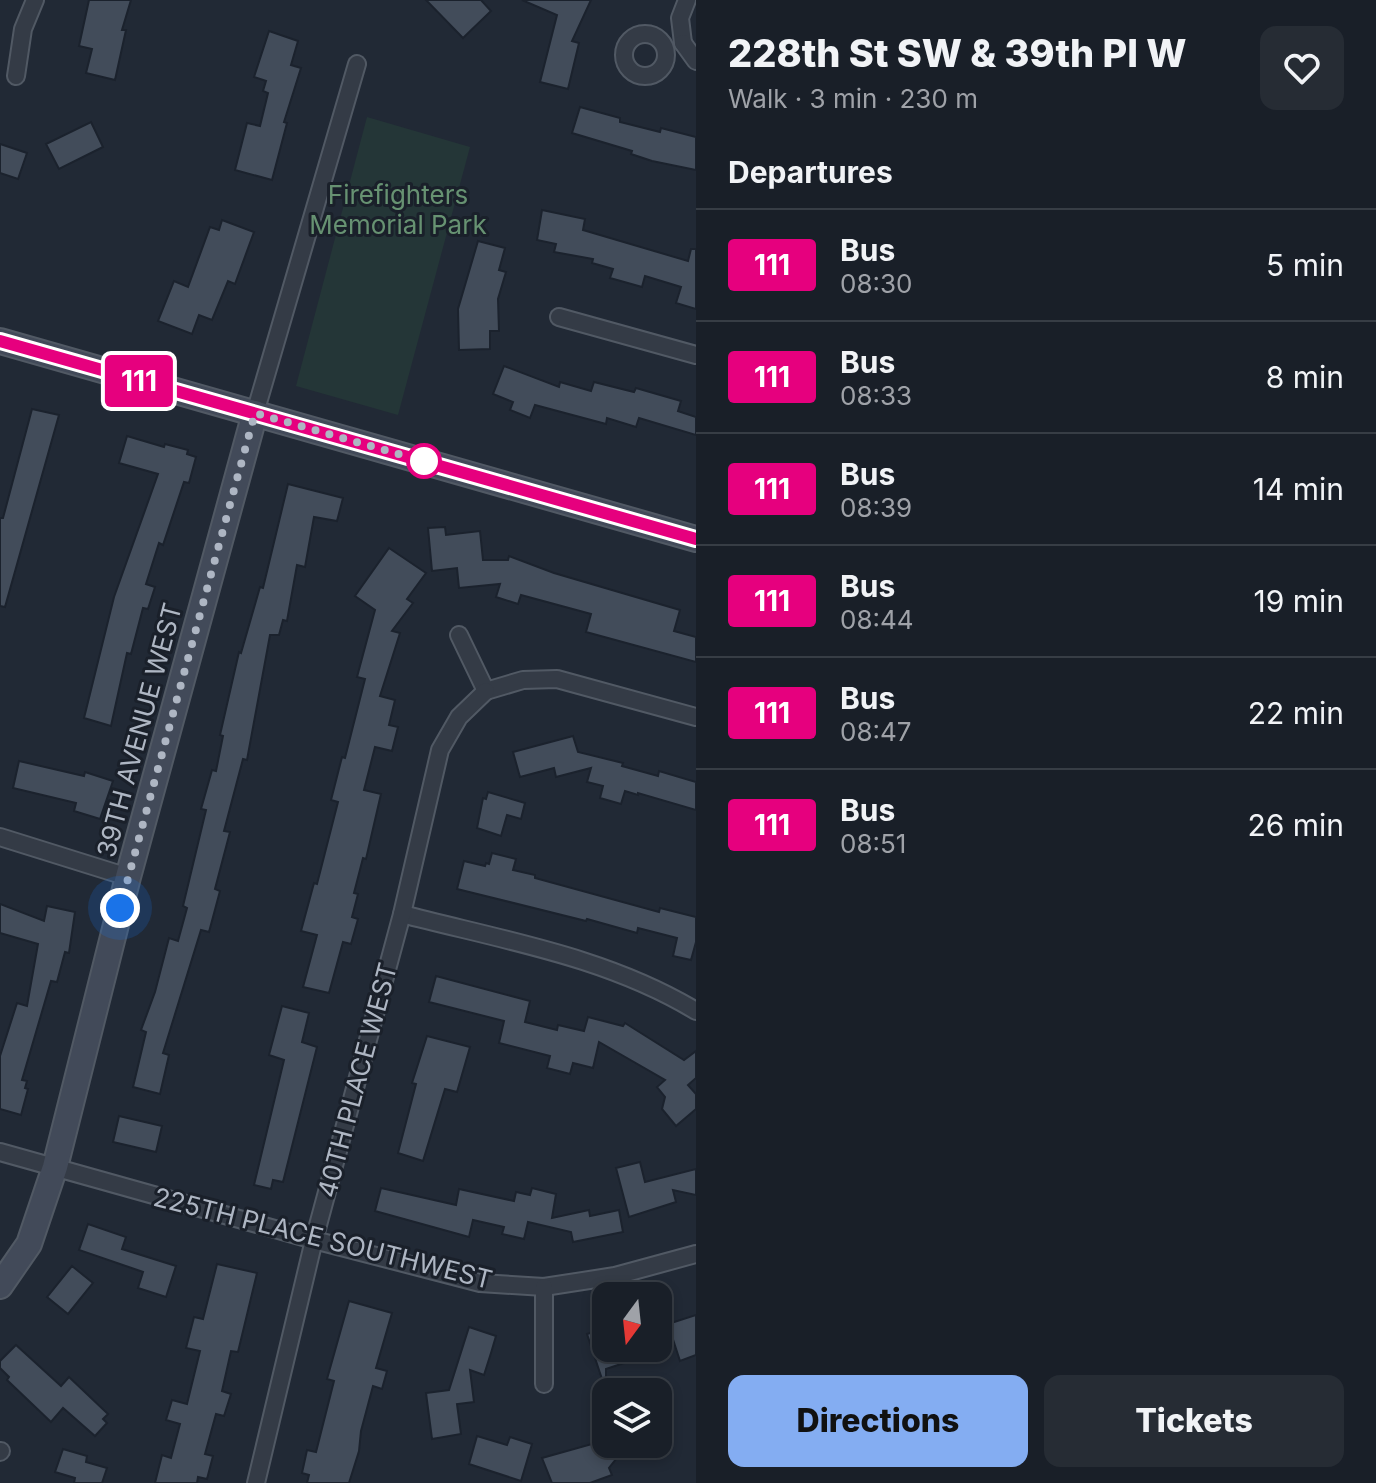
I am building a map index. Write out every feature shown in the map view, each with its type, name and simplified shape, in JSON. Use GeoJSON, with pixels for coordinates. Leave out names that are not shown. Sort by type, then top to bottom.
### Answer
{"type":"FeatureCollection","features":[{"type":"Feature","properties":{"kind":"street"},"geometry":{"type":"LineString","coordinates":[[16,76],[23,29],[35,0]]}},
{"type":"Feature","properties":{"kind":"street"},"geometry":{"type":"LineString","coordinates":[[687,0],[680,18],[683,43],[696,61]]}},
{"type":"Feature","properties":{"kind":"street"},"geometry":{"type":"LineString","coordinates":[[665,48],[683,43]]}},
{"type":"Feature","properties":{"kind":"street"},"geometry":{"type":"LineString","coordinates":[[255,413],[357,64]]}},
{"type":"Feature","properties":{"kind":"street"},"geometry":{"type":"LineString","coordinates":[[559,317],[696,355]]}},
{"type":"Feature","properties":{"kind":"street"},"geometry":{"type":"LineString","coordinates":[[0,341],[696,539]]}},
{"type":"Feature","properties":{"kind":"street","name":"39TH AVENUE WEST"},"geometry":{"type":"LineString","coordinates":[[0,1286],[29,1244],[55,1167],[128,877],[255,413]]}},
{"type":"Feature","properties":{"kind":"street"},"geometry":{"type":"LineString","coordinates":[[459,635],[486,691],[523,680],[557,679],[696,717]]}},
{"type":"Feature","properties":{"kind":"street","name":"40TH PLACE WEST"},"geometry":{"type":"LineString","coordinates":[[256,1483],[314,1240],[402,914],[440,750],[459,717],[486,691]]}},
{"type":"Feature","properties":{"kind":"street"},"geometry":{"type":"LineString","coordinates":[[0,837],[128,877]]}},
{"type":"Feature","properties":{"kind":"street"},"geometry":{"type":"LineString","coordinates":[[402,914],[596,964],[660,989],[696,1011]]}},
{"type":"Feature","properties":{"kind":"street","name":"225TH PLACE SOUTHWEST"},"geometry":{"type":"LineString","coordinates":[[0,1152],[480,1283],[544,1287],[615,1276],[696,1254]]}},
{"type":"Feature","properties":{"kind":"street"},"geometry":{"type":"LineString","coordinates":[[544,1287],[544,1384]]}},
{"type":"Feature","properties":{"kind":"green space","name":"Firefighters Memorial Park"},"geometry":{"type":"Polygon","coordinates":[[[367,117],[470,147],[398,415],[296,386],[367,117]]]}},
{"type":"Feature","properties":{"kind":"building"},"geometry":{"type":"Polygon","coordinates":[[[89,0],[131,0],[122,30],[126,30],[115,80],[86,73],[92,49],[79,46],[89,0]]]}},
{"type":"Feature","properties":{"kind":"building"},"geometry":{"type":"Polygon","coordinates":[[[426,0],[481,0],[491,11],[463,38],[426,0]]]}},
{"type":"Feature","properties":{"kind":"building"},"geometry":{"type":"Polygon","coordinates":[[[522,0],[591,0],[572,41],[579,43],[568,89],[540,82],[557,15],[522,0]]]}},
{"type":"Feature","properties":{"kind":"building"},"geometry":{"type":"Polygon","coordinates":[[[269,31],[298,41],[291,65],[301,68],[284,122],[287,123],[272,180],[235,170],[247,123],[260,126],[268,93],[263,91],[266,81],[254,77],[269,31]]]}},
{"type":"Feature","properties":{"kind":"building"},"geometry":{"type":"Polygon","coordinates":[[[580,107],[620,118],[620,122],[696,137],[696,170],[652,161],[631,154],[632,151],[572,133],[580,107]]]}},
{"type":"Feature","properties":{"kind":"building"},"geometry":{"type":"Polygon","coordinates":[[[91,122],[103,147],[59,169],[46,144],[91,122]]]}},
{"type":"Feature","properties":{"kind":"building"},"geometry":{"type":"Polygon","coordinates":[[[0,144],[27,153],[18,179],[0,173],[0,144]]]}},
{"type":"Feature","properties":{"kind":"building"},"geometry":{"type":"Polygon","coordinates":[[[542,210],[585,219],[583,230],[688,261],[691,249],[696,249],[696,309],[676,303],[681,287],[645,276],[642,287],[610,278],[613,269],[592,263],[593,259],[554,252],[556,244],[537,240],[542,210]]]}},
{"type":"Feature","properties":{"kind":"building"},"geometry":{"type":"Polygon","coordinates":[[[222,220],[254,232],[235,284],[228,281],[212,320],[199,315],[192,334],[158,321],[174,281],[188,287],[210,227],[219,230],[222,220]]]}},
{"type":"Feature","properties":{"kind":"building"},"geometry":{"type":"Polygon","coordinates":[[[478,241],[505,248],[499,270],[506,272],[498,299],[499,331],[490,331],[490,349],[459,350],[458,309],[478,241]]]}},
{"type":"Feature","properties":{"kind":"building"},"geometry":{"type":"Polygon","coordinates":[[[504,366],[559,387],[560,382],[591,391],[594,382],[634,392],[636,388],[681,401],[678,411],[696,417],[696,435],[639,418],[636,427],[607,418],[606,424],[535,405],[530,418],[510,410],[513,402],[493,394],[504,366]]]}},
{"type":"Feature","properties":{"kind":"building"},"geometry":{"type":"Polygon","coordinates":[[[32,409],[59,415],[5,607],[0,606],[0,518],[3,518],[32,409]]]}},
{"type":"Feature","properties":{"kind":"building"},"geometry":{"type":"Polygon","coordinates":[[[127,436],[164,447],[165,444],[188,450],[187,454],[196,457],[189,483],[184,482],[146,584],[155,587],[148,609],[143,608],[131,654],[127,653],[111,726],[84,718],[114,597],[158,474],[119,463],[127,436]]]}},
{"type":"Feature","properties":{"kind":"building"},"geometry":{"type":"Polygon","coordinates":[[[288,484],[343,498],[337,521],[314,517],[305,567],[297,565],[287,621],[283,620],[279,635],[270,635],[247,760],[243,759],[224,831],[230,832],[215,889],[220,891],[209,932],[201,930],[163,1053],[169,1055],[160,1094],[133,1087],[146,1032],[141,1030],[169,938],[178,941],[187,908],[183,906],[206,810],[201,809],[212,770],[216,771],[223,736],[220,735],[239,652],[260,587],[263,588],[288,484]]]}},
{"type":"Feature","properties":{"kind":"building"},"geometry":{"type":"Polygon","coordinates":[[[445,527],[446,535],[480,531],[483,560],[508,560],[509,556],[554,573],[680,610],[674,631],[696,637],[696,662],[586,632],[591,614],[521,595],[518,604],[496,597],[500,584],[459,588],[457,568],[432,571],[428,528],[445,527]]]}},
{"type":"Feature","properties":{"kind":"building"},"geometry":{"type":"Polygon","coordinates":[[[389,548],[426,573],[407,599],[413,603],[392,631],[400,633],[380,696],[395,700],[389,725],[398,727],[392,751],[375,747],[364,790],[381,794],[366,859],[363,858],[354,893],[358,894],[352,917],[358,919],[351,944],[343,942],[329,993],[303,987],[317,935],[301,931],[314,883],[317,884],[338,802],[331,800],[365,679],[357,677],[375,610],[355,596],[389,548]]]}},
{"type":"Feature","properties":{"kind":"building"},"geometry":{"type":"Polygon","coordinates":[[[573,736],[578,752],[658,776],[659,771],[696,782],[696,810],[625,791],[621,804],[600,798],[603,786],[587,782],[591,768],[556,777],[554,768],[520,777],[513,752],[573,736]]]}},
{"type":"Feature","properties":{"kind":"building"},"geometry":{"type":"Polygon","coordinates":[[[19,761],[84,776],[85,772],[113,781],[100,819],[74,811],[76,803],[13,788],[19,761]]]}},
{"type":"Feature","properties":{"kind":"building"},"geometry":{"type":"Polygon","coordinates":[[[488,792],[525,803],[521,819],[507,815],[501,836],[477,828],[483,798],[486,799],[488,792]]]}},
{"type":"Feature","properties":{"kind":"building"},"geometry":{"type":"Polygon","coordinates":[[[492,853],[516,859],[513,870],[535,875],[535,878],[659,912],[660,908],[696,917],[696,942],[691,960],[673,956],[677,938],[638,928],[637,933],[457,889],[464,861],[485,866],[489,864],[492,853]]]}},
{"type":"Feature","properties":{"kind":"building"},"geometry":{"type":"Polygon","coordinates":[[[0,904],[44,921],[47,906],[75,912],[69,953],[65,952],[57,982],[51,981],[22,1080],[27,1081],[25,1088],[28,1089],[21,1115],[0,1109],[0,1056],[17,1003],[27,1006],[38,944],[0,933],[0,904]]]}},
{"type":"Feature","properties":{"kind":"building"},"geometry":{"type":"Polygon","coordinates":[[[436,976],[530,1001],[525,1022],[557,1030],[558,1025],[584,1031],[588,1017],[623,1026],[625,1023],[684,1060],[696,1051],[696,1078],[688,1085],[696,1094],[696,1109],[676,1126],[662,1109],[665,1097],[657,1087],[665,1080],[599,1042],[593,1068],[573,1063],[570,1074],[547,1068],[550,1056],[499,1043],[504,1021],[429,1002],[436,976]]]}},
{"type":"Feature","properties":{"kind":"building"},"geometry":{"type":"Polygon","coordinates":[[[282,1006],[309,1013],[302,1042],[317,1047],[283,1182],[273,1180],[271,1189],[254,1185],[284,1060],[269,1055],[282,1006]]]}},
{"type":"Feature","properties":{"kind":"building"},"geometry":{"type":"Polygon","coordinates":[[[427,1036],[470,1047],[457,1092],[445,1089],[423,1161],[398,1153],[416,1084],[412,1083],[427,1036]]]}},
{"type":"Feature","properties":{"kind":"building"},"geometry":{"type":"Polygon","coordinates":[[[119,1116],[162,1126],[156,1152],[113,1142],[119,1116]]]}},
{"type":"Feature","properties":{"kind":"building"},"geometry":{"type":"Polygon","coordinates":[[[640,1162],[645,1182],[696,1169],[696,1195],[673,1190],[676,1202],[629,1217],[616,1168],[640,1162]]]}},
{"type":"Feature","properties":{"kind":"building"},"geometry":{"type":"Polygon","coordinates":[[[381,1188],[456,1205],[459,1189],[514,1201],[516,1192],[530,1195],[532,1188],[556,1194],[552,1218],[589,1210],[590,1216],[619,1210],[623,1232],[573,1242],[571,1232],[528,1222],[524,1239],[502,1234],[504,1227],[473,1220],[469,1237],[375,1211],[381,1188]]]}},
{"type":"Feature","properties":{"kind":"building"},"geometry":{"type":"Polygon","coordinates":[[[88,1224],[126,1237],[122,1249],[176,1266],[166,1297],[138,1288],[143,1272],[79,1250],[88,1224]]]}},
{"type":"Feature","properties":{"kind":"building"},"geometry":{"type":"Polygon","coordinates":[[[217,1264],[257,1273],[238,1352],[231,1351],[222,1391],[231,1394],[224,1416],[216,1414],[205,1454],[213,1456],[207,1479],[198,1477],[197,1483],[155,1483],[162,1455],[171,1458],[180,1424],[166,1420],[172,1400],[187,1404],[200,1351],[186,1348],[194,1317],[203,1319],[217,1264]]]}},
{"type":"Feature","properties":{"kind":"building"},"geometry":{"type":"Polygon","coordinates":[[[72,1266],[93,1283],[68,1314],[47,1297],[72,1266]]]}},
{"type":"Feature","properties":{"kind":"building"},"geometry":{"type":"Polygon","coordinates":[[[349,1301],[392,1313],[376,1368],[387,1371],[382,1389],[373,1386],[349,1483],[307,1483],[309,1475],[302,1473],[307,1450],[316,1452],[334,1381],[327,1379],[349,1301]]]}},
{"type":"Feature","properties":{"kind":"building"},"geometry":{"type":"Polygon","coordinates":[[[696,1315],[696,1355],[680,1361],[672,1336],[672,1323],[696,1315]]]}},
{"type":"Feature","properties":{"kind":"building"},"geometry":{"type":"Polygon","coordinates":[[[469,1327],[496,1336],[484,1375],[470,1370],[474,1402],[457,1404],[461,1434],[432,1439],[426,1393],[449,1390],[469,1327]]]}},
{"type":"Feature","properties":{"kind":"building"},"geometry":{"type":"Polygon","coordinates":[[[592,1332],[592,1349],[587,1334],[592,1332]]]}},
{"type":"Feature","properties":{"kind":"building"},"geometry":{"type":"Polygon","coordinates":[[[16,1345],[61,1386],[69,1377],[108,1414],[103,1419],[107,1423],[95,1436],[63,1408],[51,1422],[7,1380],[9,1377],[0,1368],[0,1361],[16,1345]]]}},
{"type":"Feature","properties":{"kind":"building"},"geometry":{"type":"Polygon","coordinates":[[[596,1362],[627,1362],[606,1369],[606,1378],[602,1378],[596,1362]]]}},
{"type":"Feature","properties":{"kind":"building"},"geometry":{"type":"Polygon","coordinates":[[[477,1436],[507,1445],[510,1437],[532,1444],[521,1481],[469,1464],[477,1436]]]}},
{"type":"Feature","properties":{"kind":"building"},"geometry":{"type":"Polygon","coordinates":[[[592,1444],[592,1458],[617,1458],[609,1468],[612,1475],[590,1483],[552,1483],[542,1458],[592,1444]]]}},
{"type":"Feature","properties":{"kind":"building"},"geometry":{"type":"Polygon","coordinates":[[[63,1449],[87,1456],[86,1462],[107,1468],[102,1483],[74,1483],[75,1478],[55,1472],[63,1449]]]}},
{"type":"Feature","properties":{"kind":"bus line","name":"111"},"geometry":{"type":"LineString","coordinates":[[0,341],[696,539]]}},
{"type":"Feature","properties":{"kind":"route"},"geometry":{"type":"LineString","coordinates":[[120,908],[255,413],[430,463],[424,461]]}}]}
